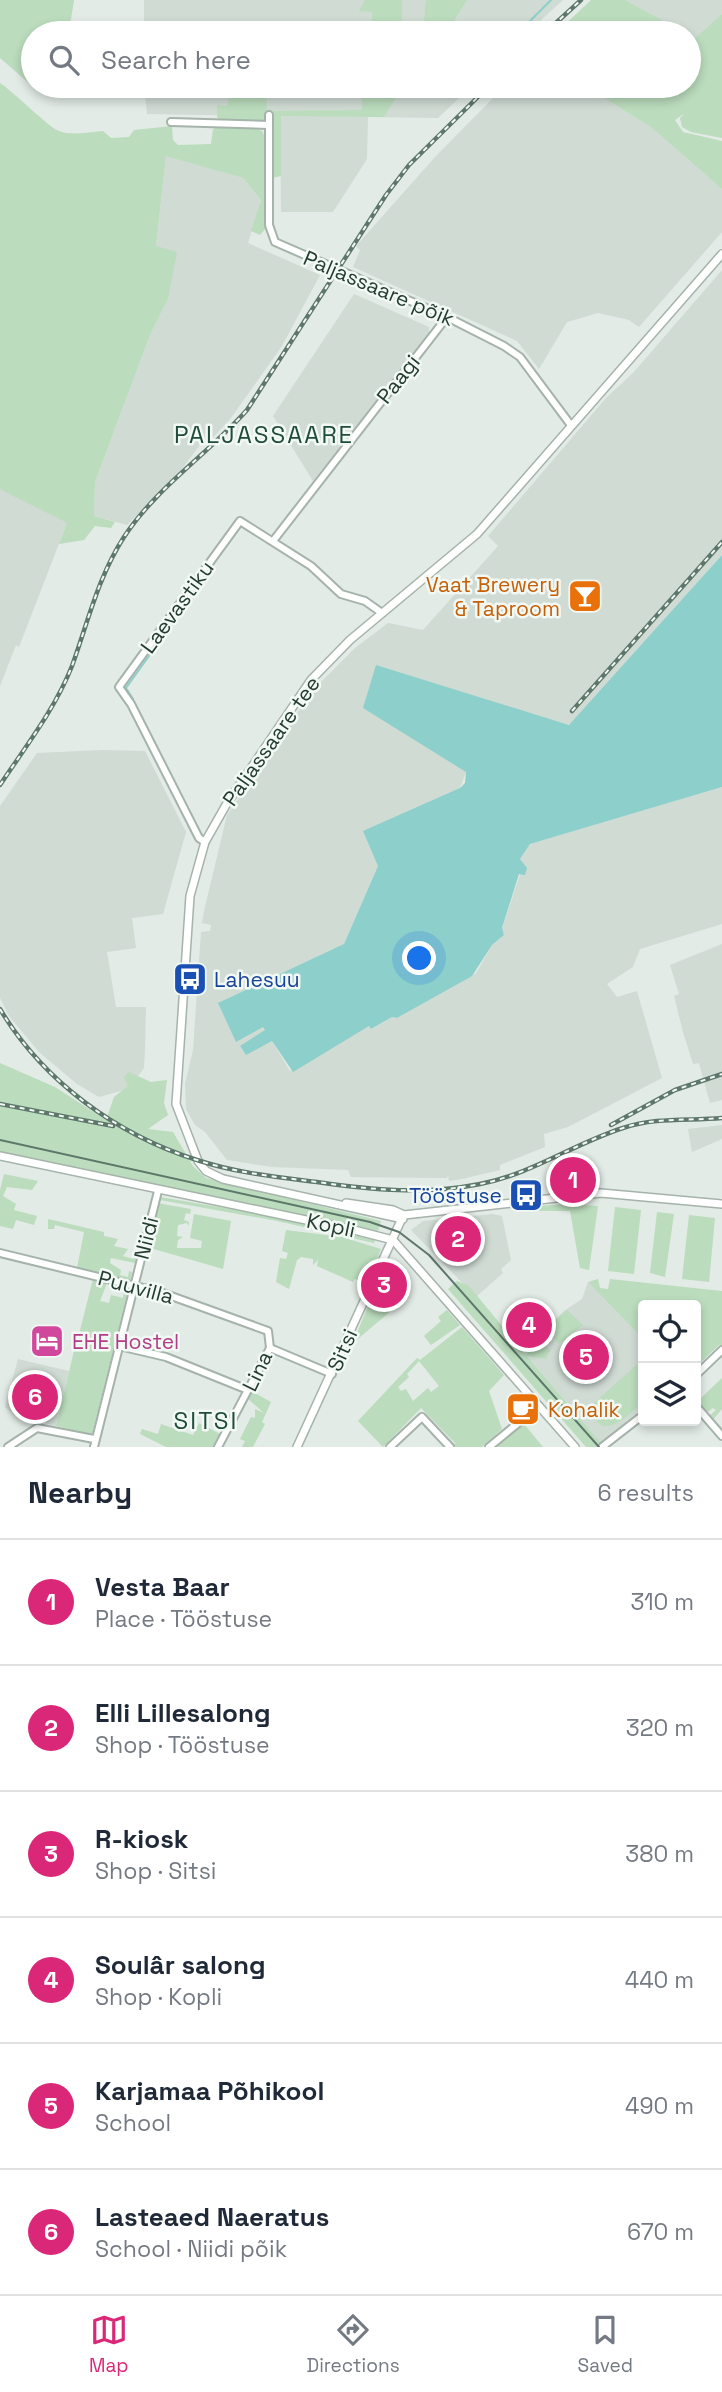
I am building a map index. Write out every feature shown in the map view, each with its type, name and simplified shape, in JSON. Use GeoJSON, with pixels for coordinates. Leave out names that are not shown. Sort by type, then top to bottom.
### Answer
{"type":"FeatureCollection","features":[{"type":"Feature","properties":{"kind":"street","name":"Paljassaare põik"},"geometry":{"type":"LineString","coordinates":[[269,116],[269,225],[275,242],[447,317],[520,357],[570,424]]}},
{"type":"Feature","properties":{"kind":"street"},"geometry":{"type":"LineString","coordinates":[[171,122],[268,125]]}},
{"type":"Feature","properties":{"kind":"street","name":"Paljassaare tee"},"geometry":{"type":"LineString","coordinates":[[403,1217],[223,1180],[206,1171],[178,1116],[175,1081],[190,896],[205,842],[226,805],[311,680],[382,613],[477,534],[570,424],[722,254]]}},
{"type":"Feature","properties":{"kind":"street","name":"Paagi"},"geometry":{"type":"LineString","coordinates":[[273,541],[447,317]]}},
{"type":"Feature","properties":{"kind":"street","name":"Laevastiku"},"geometry":{"type":"LineString","coordinates":[[205,842],[199,838],[131,704],[119,687],[240,521],[311,566],[341,594],[365,601],[382,613]]}},
{"type":"Feature","properties":{"kind":"street","name":"Kopli"},"geometry":{"type":"LineString","coordinates":[[0,1156],[393,1240]]}},
{"type":"Feature","properties":{"kind":"street","name":"Niidi"},"geometry":{"type":"LineString","coordinates":[[94,1443],[158,1191]]}},
{"type":"Feature","properties":{"kind":"street"},"geometry":{"type":"LineString","coordinates":[[403,1217],[601,1193],[722,1205]]}},
{"type":"Feature","properties":{"kind":"street","name":"Sitsi"},"geometry":{"type":"LineString","coordinates":[[297,1447],[403,1217]]}},
{"type":"Feature","properties":{"kind":"street"},"geometry":{"type":"LineString","coordinates":[[393,1240],[575,1447]]}},
{"type":"Feature","properties":{"kind":"street","name":"Puuvilla"},"geometry":{"type":"LineString","coordinates":[[0,1253],[195,1302],[268,1331]]}},
{"type":"Feature","properties":{"kind":"street","name":"Lina"},"geometry":{"type":"LineString","coordinates":[[218,1447],[270,1348],[268,1331]]}},
{"type":"Feature","properties":{"kind":"street"},"geometry":{"type":"LineString","coordinates":[[118,1346],[166,1357],[248,1390]]}},
{"type":"Feature","properties":{"kind":"street"},"geometry":{"type":"LineString","coordinates":[[270,1348],[332,1374]]}},
{"type":"Feature","properties":{"kind":"street"},"geometry":{"type":"LineString","coordinates":[[701,1370],[722,1350]]}},
{"type":"Feature","properties":{"kind":"street"},"geometry":{"type":"LineString","coordinates":[[489,1447],[538,1406]]}},
{"type":"Feature","properties":{"kind":"street"},"geometry":{"type":"LineString","coordinates":[[701,1412],[722,1436]]}},
{"type":"Feature","properties":{"kind":"street"},"geometry":{"type":"LineString","coordinates":[[390,1447],[422,1417],[450,1447]]}},
{"type":"Feature","properties":{"kind":"street"},"geometry":{"type":"LineString","coordinates":[[605,1446],[638,1419]]}},
{"type":"Feature","properties":{"kind":"street"},"geometry":{"type":"LineString","coordinates":[[0,1442],[6,1447],[37,1428],[94,1443]]}},
{"type":"Feature","properties":{"kind":"shaded area"},"geometry":{"type":"Polygon","coordinates":[[[144,0],[563,0],[540,21],[144,21],[144,0]]]}},
{"type":"Feature","properties":{"kind":"shaded area"},"geometry":{"type":"Polygon","coordinates":[[[625,0],[722,0],[722,14],[701,33],[701,21],[664,21],[625,0]]]}},
{"type":"Feature","properties":{"kind":"shaded area"},"geometry":{"type":"Polygon","coordinates":[[[145,98],[459,98],[438,118],[368,117],[367,159],[333,212],[281,212],[280,116],[147,114],[145,98]]]}},
{"type":"Feature","properties":{"kind":"shaded area"},"geometry":{"type":"Polygon","coordinates":[[[493,98],[605,98],[652,128],[722,189],[722,232],[639,327],[629,320],[598,313],[567,322],[539,369],[517,341],[353,267],[360,250],[356,246],[436,156],[493,98]]]}},
{"type":"Feature","properties":{"kind":"shaded area"},"geometry":{"type":"Polygon","coordinates":[[[166,155],[243,178],[261,200],[248,243],[320,275],[282,346],[231,418],[207,444],[203,441],[178,474],[127,525],[94,516],[95,482],[150,335],[168,299],[156,247],[166,155]]]}},
{"type":"Feature","properties":{"kind":"shaded area"},"geometry":{"type":"Polygon","coordinates":[[[722,270],[722,555],[570,725],[535,716],[466,772],[460,788],[378,866],[344,944],[236,1042],[263,1026],[266,1030],[240,1047],[246,1054],[272,1041],[290,1071],[369,1026],[372,1029],[392,1017],[397,1018],[476,973],[492,945],[504,935],[502,929],[523,865],[520,859],[530,844],[722,787],[722,924],[640,949],[633,967],[607,984],[617,997],[637,991],[662,1078],[568,1127],[544,1134],[545,1147],[500,1165],[500,1170],[462,1179],[449,1181],[448,1175],[447,1178],[351,1177],[348,1170],[272,1167],[227,1160],[205,1132],[195,1125],[186,1109],[185,1084],[193,1050],[201,932],[210,931],[211,925],[202,923],[227,815],[313,690],[355,648],[388,623],[423,630],[498,546],[488,536],[606,398],[633,373],[722,270]]]}},
{"type":"Feature","properties":{"kind":"shaded area"},"geometry":{"type":"Polygon","coordinates":[[[354,294],[429,327],[429,333],[313,481],[273,416],[354,294]]]}},
{"type":"Feature","properties":{"kind":"shaded area"},"geometry":{"type":"Polygon","coordinates":[[[0,486],[2,490],[67,523],[19,647],[16,645],[0,686],[0,486]]]}},
{"type":"Feature","properties":{"kind":"shaded area"},"geometry":{"type":"Polygon","coordinates":[[[145,751],[186,832],[163,914],[132,918],[136,948],[107,952],[116,1007],[146,1007],[144,1068],[128,1089],[99,1097],[77,1084],[39,1052],[9,1016],[0,998],[0,806],[37,753],[145,751]]]}},
{"type":"Feature","properties":{"kind":"shaded area"},"geometry":{"type":"Polygon","coordinates":[[[722,944],[722,1100],[710,1103],[699,1063],[693,1064],[683,1032],[674,996],[679,994],[670,965],[722,944]]]}},
{"type":"Feature","properties":{"kind":"shaded area"},"geometry":{"type":"Polygon","coordinates":[[[722,1125],[722,1139],[692,1152],[688,1129],[722,1125]]]}},
{"type":"Feature","properties":{"kind":"shaded area"},"geometry":{"type":"Polygon","coordinates":[[[493,1214],[502,1216],[511,1260],[501,1269],[503,1273],[476,1297],[411,1230],[423,1221],[493,1214]]]}},
{"type":"Feature","properties":{"kind":"shaded area"},"geometry":{"type":"Polygon","coordinates":[[[588,1282],[638,1334],[638,1411],[601,1443],[523,1351],[564,1311],[582,1299],[588,1282]]]}},
{"type":"Feature","properties":{"kind":"shaded area"},"geometry":{"type":"Polygon","coordinates":[[[18,1359],[69,1371],[56,1426],[14,1415],[5,1407],[18,1359]]]}},
{"type":"Feature","properties":{"kind":"green space"},"geometry":{"type":"Polygon","coordinates":[[[0,0],[74,0],[70,21],[21,21],[21,76],[0,58],[0,0]]]}},
{"type":"Feature","properties":{"kind":"green space"},"geometry":{"type":"Polygon","coordinates":[[[365,0],[402,0],[402,21],[372,21],[372,12],[359,11],[365,0]]]}},
{"type":"Feature","properties":{"kind":"green space"},"geometry":{"type":"Polygon","coordinates":[[[426,0],[467,0],[454,21],[424,21],[426,0]]]}},
{"type":"Feature","properties":{"kind":"green space"},"geometry":{"type":"Polygon","coordinates":[[[591,0],[625,0],[664,21],[569,21],[591,0]]]}},
{"type":"Feature","properties":{"kind":"green space"},"geometry":{"type":"Polygon","coordinates":[[[722,14],[722,138],[691,132],[682,127],[680,118],[685,113],[675,120],[683,132],[722,141],[722,189],[652,128],[605,98],[701,98],[701,33],[722,14]]]}},
{"type":"Feature","properties":{"kind":"green space"},"geometry":{"type":"Polygon","coordinates":[[[0,83],[59,131],[103,131],[111,138],[129,137],[134,130],[172,126],[173,140],[178,145],[211,144],[213,129],[218,127],[251,127],[262,131],[266,139],[266,228],[260,235],[251,231],[261,200],[243,178],[166,156],[156,246],[177,252],[168,299],[150,335],[95,482],[94,516],[115,522],[111,528],[95,526],[84,540],[59,544],[67,523],[1,490],[0,486],[0,83]]]}},
{"type":"Feature","properties":{"kind":"green space"},"geometry":{"type":"Polygon","coordinates":[[[229,98],[267,98],[266,120],[221,121],[217,117],[217,105],[227,106],[229,98]]]}},
{"type":"Feature","properties":{"kind":"green space"},"geometry":{"type":"Polygon","coordinates":[[[362,98],[396,98],[384,117],[281,116],[281,176],[272,178],[273,111],[362,110],[362,98]]]}},
{"type":"Feature","properties":{"kind":"green space"},"geometry":{"type":"Polygon","coordinates":[[[0,1063],[55,1087],[106,1120],[114,1097],[128,1086],[124,1077],[129,1072],[151,1082],[167,1080],[164,1103],[168,1115],[148,1129],[173,1132],[193,1166],[206,1178],[381,1221],[378,1231],[0,1152],[0,1063]]]}},
{"type":"Feature","properties":{"kind":"green space"},"geometry":{"type":"Polygon","coordinates":[[[4,1174],[38,1181],[32,1190],[7,1187],[3,1196],[16,1204],[14,1210],[37,1216],[34,1225],[16,1220],[13,1229],[0,1226],[0,1190],[4,1174]]]}},
{"type":"Feature","properties":{"kind":"green space"},"geometry":{"type":"Polygon","coordinates":[[[160,1197],[278,1217],[375,1240],[374,1243],[277,1221],[160,1200],[160,1197]]]}},
{"type":"Feature","properties":{"kind":"green space"},"geometry":{"type":"Polygon","coordinates":[[[157,1203],[191,1209],[184,1220],[189,1222],[189,1226],[187,1223],[178,1225],[177,1236],[183,1237],[178,1240],[177,1248],[201,1248],[202,1241],[190,1238],[194,1214],[231,1221],[223,1269],[147,1247],[157,1203]]]}},
{"type":"Feature","properties":{"kind":"green space"},"geometry":{"type":"Polygon","coordinates":[[[539,1206],[598,1206],[589,1270],[580,1268],[570,1211],[539,1211],[539,1206]]]}},
{"type":"Feature","properties":{"kind":"green space"},"geometry":{"type":"Polygon","coordinates":[[[615,1207],[641,1210],[634,1274],[608,1271],[615,1207]]]}},
{"type":"Feature","properties":{"kind":"green space"},"geometry":{"type":"Polygon","coordinates":[[[657,1212],[674,1214],[665,1277],[650,1273],[657,1212]]]}},
{"type":"Feature","properties":{"kind":"green space"},"geometry":{"type":"Polygon","coordinates":[[[689,1215],[715,1218],[709,1282],[682,1279],[689,1215]]]}},
{"type":"Feature","properties":{"kind":"green space"},"geometry":{"type":"Polygon","coordinates":[[[48,1219],[104,1232],[104,1236],[118,1239],[114,1246],[128,1249],[123,1256],[133,1259],[136,1247],[139,1248],[135,1263],[111,1258],[110,1263],[121,1270],[120,1275],[128,1277],[129,1271],[132,1272],[130,1281],[77,1268],[84,1232],[55,1225],[54,1229],[48,1229],[48,1219]]]}},
{"type":"Feature","properties":{"kind":"green space"},"geometry":{"type":"Polygon","coordinates":[[[286,1230],[342,1237],[381,1249],[376,1261],[370,1262],[361,1281],[355,1279],[353,1282],[317,1266],[318,1260],[313,1265],[313,1259],[301,1257],[297,1260],[289,1289],[276,1282],[280,1258],[286,1259],[288,1253],[282,1251],[286,1230]]]}},
{"type":"Feature","properties":{"kind":"green space"},"geometry":{"type":"Polygon","coordinates":[[[93,1279],[107,1283],[100,1301],[109,1303],[111,1295],[123,1298],[124,1291],[112,1288],[113,1284],[128,1290],[92,1435],[56,1426],[74,1351],[80,1349],[75,1350],[93,1279]]]}},
{"type":"Feature","properties":{"kind":"green space"},"geometry":{"type":"Polygon","coordinates":[[[598,1279],[600,1288],[608,1289],[610,1279],[722,1291],[722,1346],[719,1345],[701,1362],[701,1300],[638,1300],[638,1334],[588,1282],[598,1279]]]}},
{"type":"Feature","properties":{"kind":"green space"},"geometry":{"type":"Polygon","coordinates":[[[457,1281],[469,1286],[526,1355],[534,1342],[550,1349],[546,1359],[527,1356],[601,1443],[597,1447],[586,1447],[448,1289],[457,1281]]]}},
{"type":"Feature","properties":{"kind":"green space"},"geometry":{"type":"Polygon","coordinates":[[[374,1291],[395,1302],[392,1310],[353,1343],[374,1291]]]}},
{"type":"Feature","properties":{"kind":"green space"},"geometry":{"type":"Polygon","coordinates":[[[447,1310],[460,1325],[431,1345],[424,1336],[441,1321],[438,1317],[447,1310]]]}},
{"type":"Feature","properties":{"kind":"green space"},"geometry":{"type":"Polygon","coordinates":[[[567,1310],[583,1325],[559,1344],[546,1329],[567,1310]]]}},
{"type":"Feature","properties":{"kind":"green space"},"geometry":{"type":"Polygon","coordinates":[[[462,1327],[504,1375],[489,1391],[502,1429],[482,1447],[453,1447],[455,1443],[421,1408],[383,1447],[358,1421],[417,1358],[420,1360],[462,1327]],[[419,1361],[407,1374],[409,1377],[398,1387],[401,1391],[406,1389],[413,1401],[428,1388],[431,1392],[439,1386],[419,1361]]]}},
{"type":"Feature","properties":{"kind":"green space"},"geometry":{"type":"Polygon","coordinates":[[[638,1364],[638,1406],[620,1421],[606,1426],[600,1424],[593,1415],[595,1402],[638,1364]]]}},
{"type":"Feature","properties":{"kind":"green space"},"geometry":{"type":"Polygon","coordinates":[[[261,1370],[253,1392],[271,1402],[262,1422],[265,1424],[253,1447],[242,1447],[245,1441],[240,1439],[251,1417],[255,1418],[255,1409],[264,1413],[248,1399],[261,1370]]]}},
{"type":"Feature","properties":{"kind":"green space"},"geometry":{"type":"Polygon","coordinates":[[[722,1378],[722,1409],[712,1421],[708,1417],[716,1410],[713,1408],[705,1414],[701,1409],[701,1398],[722,1378]]]}},
{"type":"Feature","properties":{"kind":"green space"},"geometry":{"type":"Polygon","coordinates":[[[199,1423],[220,1434],[214,1447],[166,1447],[140,1434],[142,1429],[158,1434],[161,1424],[193,1435],[199,1423]]]}},
{"type":"Feature","properties":{"kind":"green space"},"geometry":{"type":"Polygon","coordinates":[[[524,1424],[543,1447],[493,1447],[524,1424]]]}},
{"type":"Feature","properties":{"kind":"water"},"geometry":{"type":"Polygon","coordinates":[[[722,555],[722,787],[530,844],[520,859],[527,868],[525,875],[519,874],[502,928],[504,935],[492,945],[472,976],[397,1018],[392,1017],[371,1029],[369,1026],[293,1072],[272,1041],[246,1055],[240,1046],[265,1030],[263,1027],[236,1042],[218,1003],[344,944],[378,866],[363,831],[460,788],[465,783],[466,772],[363,708],[376,665],[569,725],[722,555]]]}},
{"type":"Feature","properties":{"kind":"waterway"},"geometry":{"type":"LineString","coordinates":[[530,21],[551,0]]}},
{"type":"Feature","properties":{"kind":"waterway"},"geometry":{"type":"LineString","coordinates":[[133,699],[126,688],[192,596]]}},
{"type":"Feature","properties":{"kind":"tram line"},"geometry":{"type":"LineString","coordinates":[[0,1140],[370,1222],[399,1232],[429,1255],[599,1447]]}},
{"type":"Feature","properties":{"kind":"railway"},"geometry":{"type":"LineString","coordinates":[[558,21],[581,0]]}},
{"type":"Feature","properties":{"kind":"railway"},"geometry":{"type":"LineString","coordinates":[[0,785],[65,682],[100,584],[124,537],[151,503],[247,410],[386,195],[409,165],[477,98]]}},
{"type":"Feature","properties":{"kind":"railway"},"geometry":{"type":"LineString","coordinates":[[572,711],[722,542]]}},
{"type":"Feature","properties":{"kind":"railway"},"geometry":{"type":"LineString","coordinates":[[0,1009],[18,1035],[60,1082],[111,1120],[167,1149],[197,1160],[257,1174],[378,1189],[459,1187],[517,1173],[623,1128],[660,1121],[722,1118]]}},
{"type":"Feature","properties":{"kind":"railway"},"geometry":{"type":"LineString","coordinates":[[611,1125],[675,1090],[722,1074]]}},
{"type":"Feature","properties":{"kind":"railway"},"geometry":{"type":"LineString","coordinates":[[0,1104],[113,1126]]}},
{"type":"Feature","properties":{"kind":"place","name":"Vaat Brewery & Taproom"},"geometry":{"type":"Point","coordinates":[585,596]}},
{"type":"Feature","properties":{"kind":"place","name":"Lahesuu"},"geometry":{"type":"Point","coordinates":[190,979]}},
{"type":"Feature","properties":{"kind":"place","name":"Vesta Baar"},"geometry":{"type":"Point","coordinates":[573,1180]}},
{"type":"Feature","properties":{"kind":"place","name":"Tööstuse"},"geometry":{"type":"Point","coordinates":[526,1195]}},
{"type":"Feature","properties":{"kind":"place","name":"Elli Lillesalong"},"geometry":{"type":"Point","coordinates":[458,1239]}},
{"type":"Feature","properties":{"kind":"place","name":"R-kiosk"},"geometry":{"type":"Point","coordinates":[384,1285]}},
{"type":"Feature","properties":{"kind":"place","name":"Soulâr salong"},"geometry":{"type":"Point","coordinates":[529,1325]}},
{"type":"Feature","properties":{"kind":"place","name":"EHE Hostel"},"geometry":{"type":"Point","coordinates":[47,1341]}},
{"type":"Feature","properties":{"kind":"place","name":"Karjamaa Põhikool"},"geometry":{"type":"Point","coordinates":[586,1357]}},
{"type":"Feature","properties":{"kind":"place","name":"Lasteaed Naeratus"},"geometry":{"type":"Point","coordinates":[35,1397]}},
{"type":"Feature","properties":{"kind":"place","name":"Kohalik"},"geometry":{"type":"Point","coordinates":[523,1409]}},
{"type":"Feature","properties":{"kind":"district","name":"PALJASSAARE"},"geometry":{"type":"Point","coordinates":[264,434]}},
{"type":"Feature","properties":{"kind":"district","name":"SITSI"},"geometry":{"type":"Point","coordinates":[206,1420]}}]}
